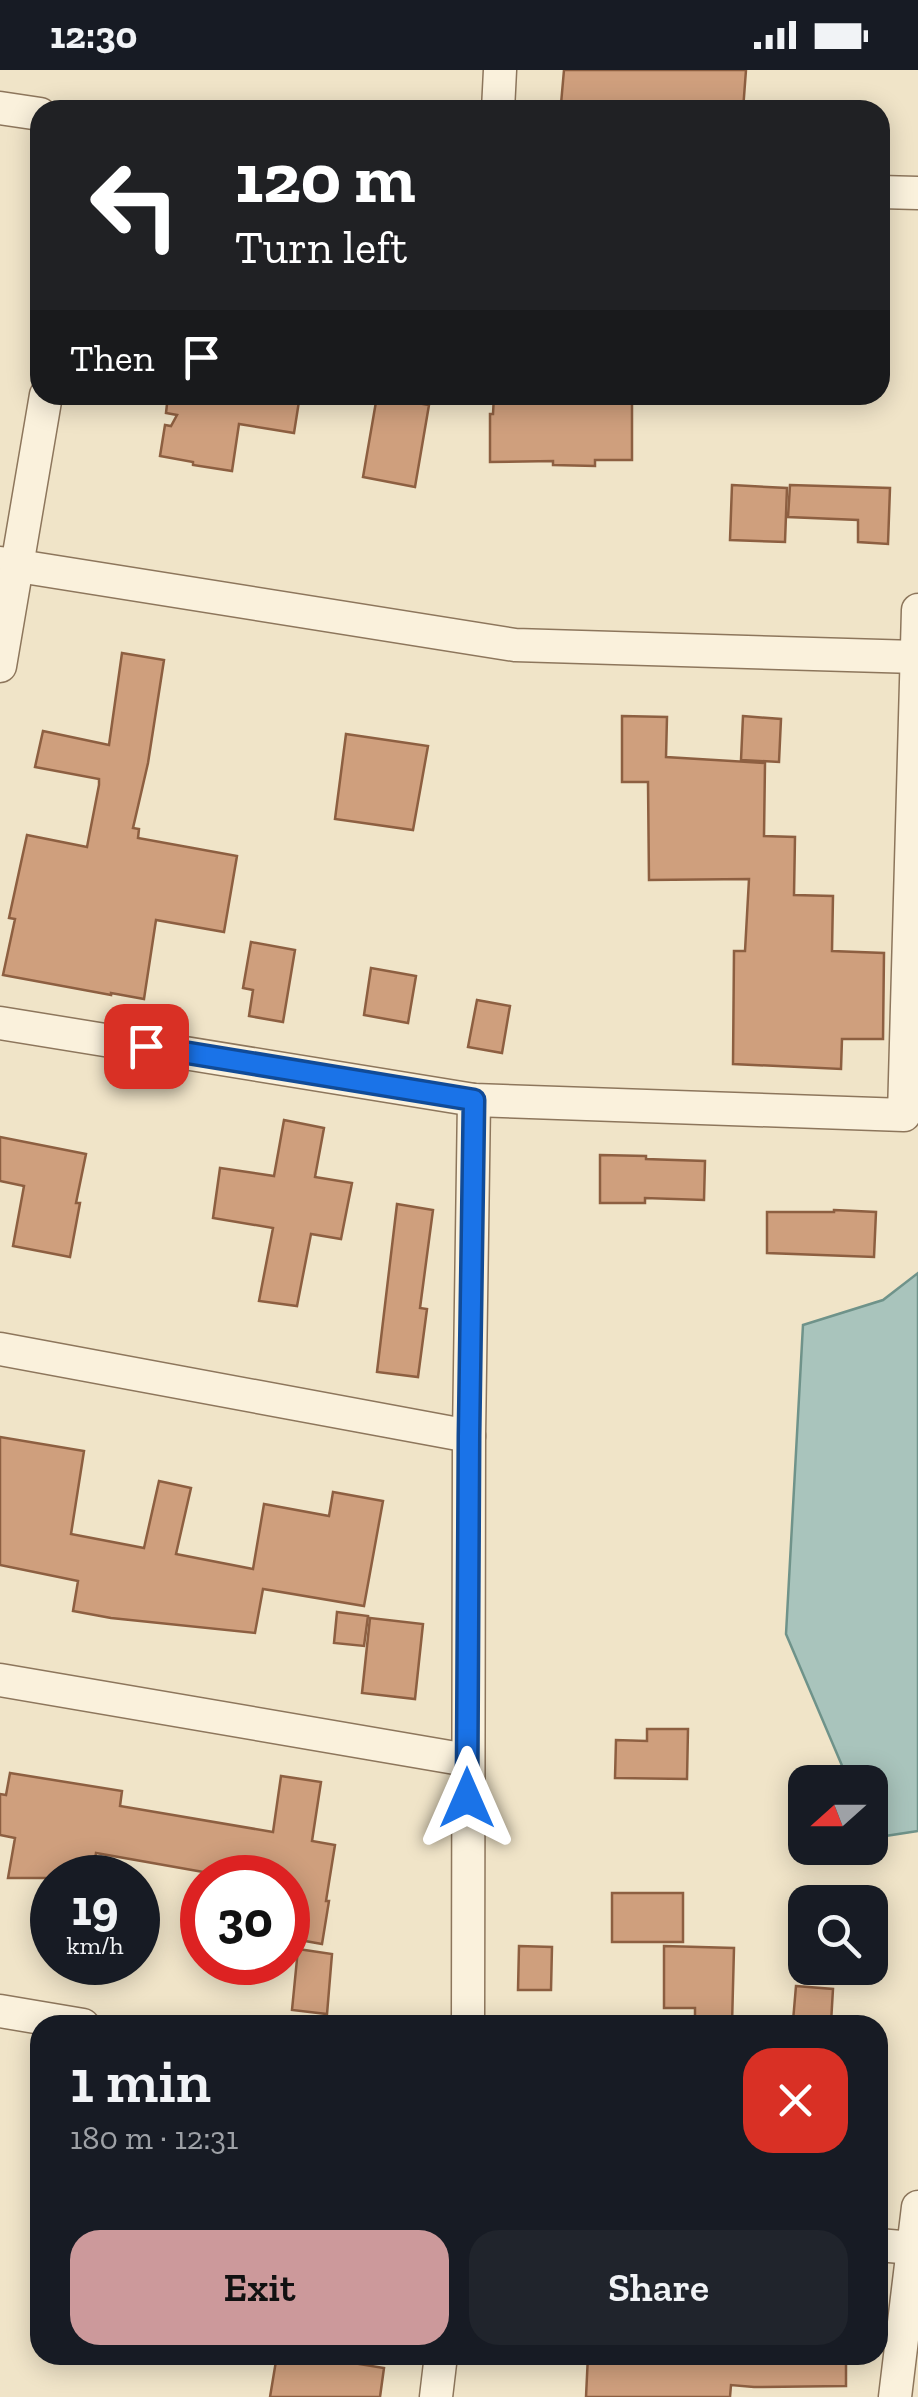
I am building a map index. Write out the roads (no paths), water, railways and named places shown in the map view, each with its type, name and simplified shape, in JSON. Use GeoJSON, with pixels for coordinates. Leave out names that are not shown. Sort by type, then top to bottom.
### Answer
{"type":"FeatureCollection","features":[{"type":"Feature","properties":{"kind":"street"},"geometry":{"type":"LineString","coordinates":[[498,100],[500,70]]}},
{"type":"Feature","properties":{"kind":"street"},"geometry":{"type":"LineString","coordinates":[[0,108],[30,112]]}},
{"type":"Feature","properties":{"kind":"street"},"geometry":{"type":"LineString","coordinates":[[890,192],[918,193]]}},
{"type":"Feature","properties":{"kind":"street"},"geometry":{"type":"LineString","coordinates":[[0,666],[8,565],[44,405]]}},
{"type":"Feature","properties":{"kind":"street"},"geometry":{"type":"LineString","coordinates":[[8,565],[514,646],[916,657]]}},
{"type":"Feature","properties":{"kind":"street"},"geometry":{"type":"LineString","coordinates":[[0,1022],[474,1100],[904,1115],[918,610]]}},
{"type":"Feature","properties":{"kind":"street"},"geometry":{"type":"LineString","coordinates":[[468,2015],[466,1760],[474,1100]]}},
{"type":"Feature","properties":{"kind":"street"},"geometry":{"type":"LineString","coordinates":[[0,1349],[469,1436]]}},
{"type":"Feature","properties":{"kind":"street"},"geometry":{"type":"LineString","coordinates":[[0,1680],[466,1760]]}},
{"type":"Feature","properties":{"kind":"street"},"geometry":{"type":"LineString","coordinates":[[0,2011],[30,2016]]}},
{"type":"Feature","properties":{"kind":"street"},"geometry":{"type":"LineString","coordinates":[[895,2397],[918,2207]]}},
{"type":"Feature","properties":{"kind":"street"},"geometry":{"type":"LineString","coordinates":[[888,2246],[913,2248]]}},
{"type":"Feature","properties":{"kind":"street"},"geometry":{"type":"LineString","coordinates":[[436,2397],[440,2365]]}},
{"type":"Feature","properties":{"kind":"water"},"geometry":{"type":"Polygon","coordinates":[[[918,1273],[918,1831],[888,1836],[888,1765],[842,1765],[786,1634],[803,1325],[883,1300],[918,1273]]]}}]}
